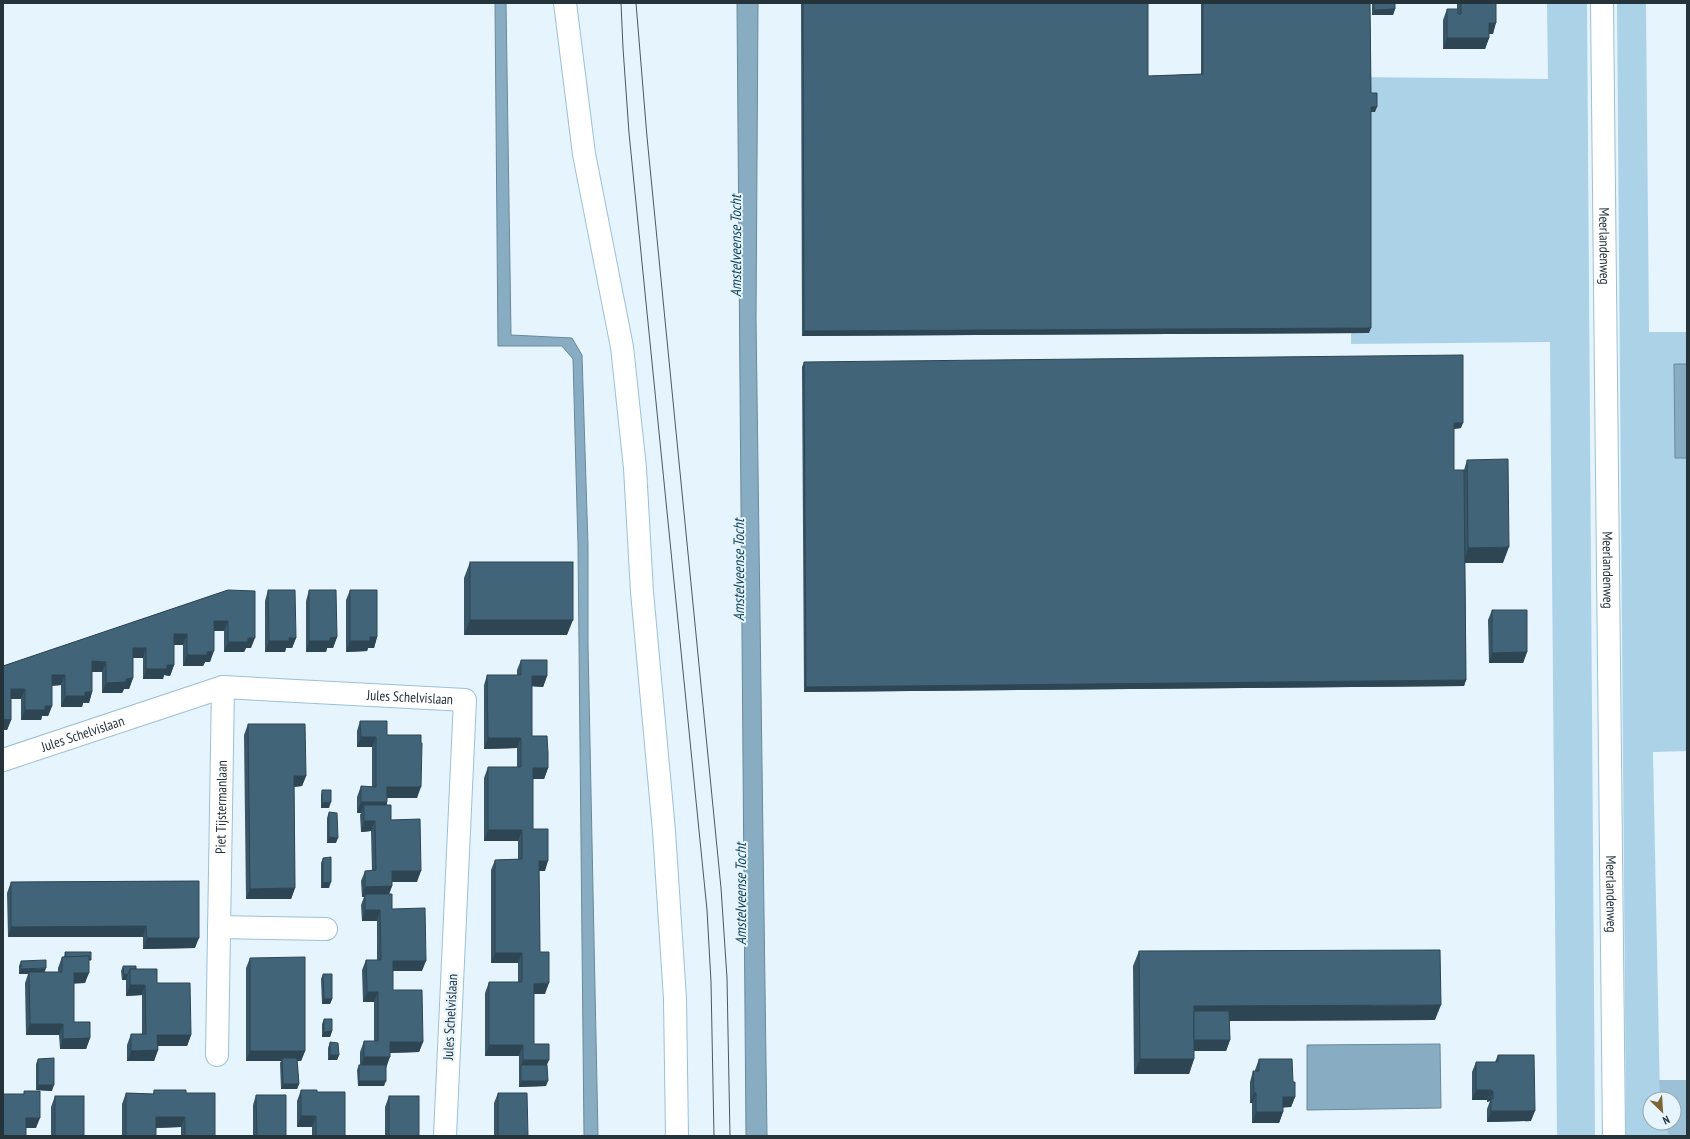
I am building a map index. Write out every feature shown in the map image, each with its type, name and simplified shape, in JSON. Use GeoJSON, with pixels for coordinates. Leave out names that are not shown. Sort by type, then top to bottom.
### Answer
{"type":"FeatureCollection","features":[{"type":"Feature","properties":{"kind":"street"},"geometry":{"type":"LineString","coordinates":[[565,3],[584,154],[622,347],[635,468],[642,592],[664,831],[675,999],[678,1136]]}},
{"type":"Feature","properties":{"kind":"street","name":"Meerlandenweg"},"geometry":{"type":"LineString","coordinates":[[1602,3],[1614,1136]]}},
{"type":"Feature","properties":{"kind":"street","name":"Jules Schelvislaan"},"geometry":{"type":"LineString","coordinates":[[3,760],[223,687],[465,700],[445,1136]]}},
{"type":"Feature","properties":{"kind":"street","name":"Piet Tijstermanlaan"},"geometry":{"type":"LineString","coordinates":[[217,1055],[223,687]]}},
{"type":"Feature","properties":{"kind":"street"},"geometry":{"type":"LineString","coordinates":[[219,927],[326,929]]}},
{"type":"Feature","properties":{"kind":"shaded area"},"geometry":{"type":"Polygon","coordinates":[[[495,3],[506,3],[511,335],[572,338],[582,355],[588,546],[588,645],[598,1136],[584,1136],[578,545],[573,359],[562,346],[498,346],[495,3]]]}},
{"type":"Feature","properties":{"kind":"shaded area"},"geometry":{"type":"Polygon","coordinates":[[[737,3],[758,3],[756,319],[767,1136],[746,1136],[737,3]]]}},
{"type":"Feature","properties":{"kind":"shaded area"},"geometry":{"type":"Polygon","coordinates":[[[1547,3],[1587,3],[1595,1136],[1557,1136],[1550,342],[1351,344],[1354,77],[1548,79],[1547,3]]]}},
{"type":"Feature","properties":{"kind":"shaded area"},"geometry":{"type":"Polygon","coordinates":[[[1617,3],[1646,3],[1649,332],[1687,332],[1687,364],[1674,364],[1675,458],[1687,458],[1687,751],[1653,752],[1660,1091],[1642,1091],[1642,1131],[1667,1131],[1669,1136],[1626,1136],[1617,3]]]}},
{"type":"Feature","properties":{"kind":"shaded area"},"geometry":{"type":"Polygon","coordinates":[[[1674,364],[1687,364],[1687,458],[1675,458],[1674,364]]]}},
{"type":"Feature","properties":{"kind":"shaded area"},"geometry":{"type":"Polygon","coordinates":[[[1440,1044],[1441,1108],[1307,1110],[1307,1045],[1440,1044]]]}},
{"type":"Feature","properties":{"kind":"shaded area"},"geometry":{"type":"Polygon","coordinates":[[[1659,1080],[1687,1080],[1687,1136],[1669,1136],[1667,1131],[1682,1131],[1682,1091],[1660,1091],[1659,1080]]]}},
{"type":"Feature","properties":{"kind":"building"},"geometry":{"type":"Polygon","coordinates":[[[803,3],[1148,3],[1148,76],[1203,74],[1203,3],[1370,3],[1371,93],[1377,93],[1377,107],[1371,107],[1371,328],[804,331],[803,3]]]}},
{"type":"Feature","properties":{"kind":"building"},"geometry":{"type":"Polygon","coordinates":[[[1374,3],[1395,3],[1395,9],[1374,10],[1374,3]]]}},
{"type":"Feature","properties":{"kind":"building"},"geometry":{"type":"Polygon","coordinates":[[[1461,3],[1496,3],[1496,23],[1489,23],[1489,38],[1447,38],[1447,9],[1458,9],[1458,14],[1461,14],[1461,3]]]}},
{"type":"Feature","properties":{"kind":"building"},"geometry":{"type":"Polygon","coordinates":[[[1463,355],[1463,423],[1454,423],[1454,470],[1464,470],[1466,680],[806,687],[804,362],[1463,355]]]}},
{"type":"Feature","properties":{"kind":"building"},"geometry":{"type":"Polygon","coordinates":[[[1508,459],[1509,547],[1468,548],[1467,460],[1508,459]]]}},
{"type":"Feature","properties":{"kind":"building"},"geometry":{"type":"Polygon","coordinates":[[[470,562],[573,562],[573,620],[470,620],[470,562]]]}},
{"type":"Feature","properties":{"kind":"building"},"geometry":{"type":"Polygon","coordinates":[[[228,590],[255,591],[255,638],[248,638],[248,642],[228,642],[228,621],[214,621],[214,651],[207,652],[207,655],[187,655],[187,634],[174,634],[174,665],[167,665],[167,669],[146,669],[146,648],[133,648],[133,678],[126,679],[126,682],[106,683],[106,662],[92,661],[92,692],[85,692],[85,696],[65,696],[65,675],[52,675],[52,706],[45,706],[45,710],[25,710],[25,689],[11,689],[11,720],[4,719],[3,723],[3,666],[228,590]]]}},
{"type":"Feature","properties":{"kind":"building"},"geometry":{"type":"Polygon","coordinates":[[[268,590],[295,590],[296,638],[289,638],[289,641],[269,641],[268,590]]]}},
{"type":"Feature","properties":{"kind":"building"},"geometry":{"type":"Polygon","coordinates":[[[309,590],[336,590],[337,637],[330,638],[330,641],[309,641],[309,590]]]}},
{"type":"Feature","properties":{"kind":"building"},"geometry":{"type":"Polygon","coordinates":[[[350,590],[377,590],[377,637],[370,637],[370,641],[350,641],[350,590]]]}},
{"type":"Feature","properties":{"kind":"building"},"geometry":{"type":"Polygon","coordinates":[[[1492,610],[1527,610],[1527,652],[1492,653],[1492,610]]]}},
{"type":"Feature","properties":{"kind":"building"},"geometry":{"type":"Polygon","coordinates":[[[521,660],[547,660],[547,676],[532,676],[532,736],[547,736],[548,753],[548,768],[533,768],[533,829],[548,829],[548,861],[539,861],[540,952],[549,952],[549,983],[534,984],[534,1044],[549,1044],[549,1060],[523,1060],[523,1045],[489,1045],[489,982],[522,982],[522,953],[495,953],[495,860],[522,859],[522,830],[488,830],[488,767],[521,767],[521,738],[488,738],[487,675],[521,675],[521,660]]]}},
{"type":"Feature","properties":{"kind":"building"},"geometry":{"type":"Polygon","coordinates":[[[360,721],[387,721],[387,735],[421,735],[421,787],[387,787],[387,802],[361,802],[361,786],[376,787],[376,737],[361,737],[360,721]]]}},
{"type":"Feature","properties":{"kind":"building"},"geometry":{"type":"Polygon","coordinates":[[[248,724],[305,724],[306,776],[294,776],[295,888],[250,889],[248,724]]]}},
{"type":"Feature","properties":{"kind":"building"},"geometry":{"type":"Polygon","coordinates":[[[322,790],[331,790],[331,802],[322,803],[322,790]]]}},
{"type":"Feature","properties":{"kind":"building"},"geometry":{"type":"Polygon","coordinates":[[[364,805],[391,805],[391,820],[420,819],[421,871],[392,871],[392,886],[365,887],[365,871],[376,870],[375,821],[364,821],[364,805]]]}},
{"type":"Feature","properties":{"kind":"building"},"geometry":{"type":"Polygon","coordinates":[[[329,812],[337,813],[338,838],[329,837],[329,812]]]}},
{"type":"Feature","properties":{"kind":"building"},"geometry":{"type":"Polygon","coordinates":[[[331,857],[331,882],[323,883],[323,858],[331,857]]]}},
{"type":"Feature","properties":{"kind":"building"},"geometry":{"type":"Polygon","coordinates":[[[199,881],[199,938],[147,938],[146,926],[11,927],[11,882],[199,881]]]}},
{"type":"Feature","properties":{"kind":"building"},"geometry":{"type":"Polygon","coordinates":[[[365,894],[392,894],[392,909],[425,908],[426,961],[393,961],[393,990],[422,990],[423,1042],[390,1042],[390,1057],[364,1057],[364,1041],[378,1041],[378,992],[367,992],[366,960],[381,960],[380,910],[365,910],[365,894]]]}},
{"type":"Feature","properties":{"kind":"building"},"geometry":{"type":"Polygon","coordinates":[[[1440,950],[1441,1005],[1194,1006],[1194,1059],[1140,1059],[1139,951],[1440,950]]]}},
{"type":"Feature","properties":{"kind":"building"},"geometry":{"type":"Polygon","coordinates":[[[65,952],[91,952],[91,960],[89,960],[89,956],[66,957],[65,952]]]}},
{"type":"Feature","properties":{"kind":"building"},"geometry":{"type":"Polygon","coordinates":[[[89,956],[89,973],[74,973],[74,1022],[90,1022],[90,1038],[63,1039],[63,1024],[30,1024],[29,972],[62,972],[62,957],[89,956]]]}},
{"type":"Feature","properties":{"kind":"building"},"geometry":{"type":"Polygon","coordinates":[[[305,957],[305,1051],[250,1051],[250,958],[305,957]]]}},
{"type":"Feature","properties":{"kind":"building"},"geometry":{"type":"Polygon","coordinates":[[[46,960],[46,968],[21,969],[21,961],[46,960]]]}},
{"type":"Feature","properties":{"kind":"building"},"geometry":{"type":"Polygon","coordinates":[[[123,966],[136,966],[136,969],[130,969],[128,974],[124,975],[123,966]]]}},
{"type":"Feature","properties":{"kind":"building"},"geometry":{"type":"Polygon","coordinates":[[[130,969],[157,969],[157,983],[190,983],[191,1035],[157,1035],[158,1050],[131,1051],[131,1034],[146,1034],[145,985],[130,985],[130,969]]]}},
{"type":"Feature","properties":{"kind":"building"},"geometry":{"type":"Polygon","coordinates":[[[323,974],[332,974],[332,999],[324,999],[323,974]]]}},
{"type":"Feature","properties":{"kind":"building"},"geometry":{"type":"Polygon","coordinates":[[[1194,1011],[1229,1011],[1230,1040],[1194,1040],[1194,1011]]]}},
{"type":"Feature","properties":{"kind":"building"},"geometry":{"type":"Polygon","coordinates":[[[324,1019],[332,1019],[332,1031],[324,1032],[324,1019]]]}},
{"type":"Feature","properties":{"kind":"building"},"geometry":{"type":"Polygon","coordinates":[[[330,1042],[338,1043],[339,1055],[330,1055],[330,1042]]]}},
{"type":"Feature","properties":{"kind":"building"},"geometry":{"type":"Polygon","coordinates":[[[1498,1055],[1534,1055],[1535,1111],[1491,1111],[1493,1091],[1476,1090],[1476,1062],[1498,1062],[1498,1055]]]}},
{"type":"Feature","properties":{"kind":"building"},"geometry":{"type":"Polygon","coordinates":[[[54,1058],[54,1085],[38,1085],[38,1059],[54,1058]]]}},
{"type":"Feature","properties":{"kind":"building"},"geometry":{"type":"Polygon","coordinates":[[[282,1058],[297,1058],[299,1084],[283,1084],[282,1058]]]}},
{"type":"Feature","properties":{"kind":"building"},"geometry":{"type":"Polygon","coordinates":[[[1259,1059],[1292,1059],[1295,1097],[1283,1097],[1283,1112],[1256,1112],[1256,1093],[1254,1093],[1253,1071],[1259,1071],[1259,1059]]]}},
{"type":"Feature","properties":{"kind":"building"},"geometry":{"type":"Polygon","coordinates":[[[359,1065],[386,1065],[386,1081],[359,1081],[359,1065]]]}},
{"type":"Feature","properties":{"kind":"building"},"geometry":{"type":"Polygon","coordinates":[[[521,1065],[547,1065],[548,1081],[521,1081],[521,1065]]]}},
{"type":"Feature","properties":{"kind":"building"},"geometry":{"type":"Polygon","coordinates":[[[154,1090],[186,1090],[186,1093],[215,1093],[215,1136],[185,1136],[185,1117],[156,1117],[156,1136],[126,1136],[126,1093],[154,1094],[154,1090]]]}},
{"type":"Feature","properties":{"kind":"building"},"geometry":{"type":"Polygon","coordinates":[[[301,1090],[317,1090],[317,1092],[345,1092],[345,1136],[316,1136],[316,1116],[301,1116],[301,1090]]]}},
{"type":"Feature","properties":{"kind":"building"},"geometry":{"type":"Polygon","coordinates":[[[24,1091],[40,1091],[40,1118],[26,1118],[26,1136],[3,1136],[3,1094],[24,1094],[24,1091]]]}},
{"type":"Feature","properties":{"kind":"building"},"geometry":{"type":"Polygon","coordinates":[[[498,1093],[527,1093],[528,1136],[498,1136],[498,1093]]]}},
{"type":"Feature","properties":{"kind":"building"},"geometry":{"type":"Polygon","coordinates":[[[256,1095],[286,1095],[286,1136],[257,1136],[256,1095]]]}},
{"type":"Feature","properties":{"kind":"building"},"geometry":{"type":"Polygon","coordinates":[[[55,1096],[84,1096],[84,1136],[55,1136],[55,1096]]]}},
{"type":"Feature","properties":{"kind":"building"},"geometry":{"type":"Polygon","coordinates":[[[389,1096],[419,1096],[419,1136],[389,1136],[389,1096]]]}},
{"type":"Feature","properties":{"kind":"tram line"},"geometry":{"type":"LineString","coordinates":[[621,3],[629,133],[707,910],[711,982],[714,1136]]}},
{"type":"Feature","properties":{"kind":"tram line"},"geometry":{"type":"LineString","coordinates":[[636,3],[647,137],[721,888],[727,978],[730,1136]]}},
{"type":"Feature","properties":{"kind":"water label","name":"Amstelveense Tocht"},"geometry":{"type":"Point","coordinates":[735,246]}},
{"type":"Feature","properties":{"kind":"water label","name":"Amstelveense Tocht"},"geometry":{"type":"Point","coordinates":[738,570]}},
{"type":"Feature","properties":{"kind":"water label","name":"Amstelveense Tocht"},"geometry":{"type":"Point","coordinates":[740,894]}}]}
